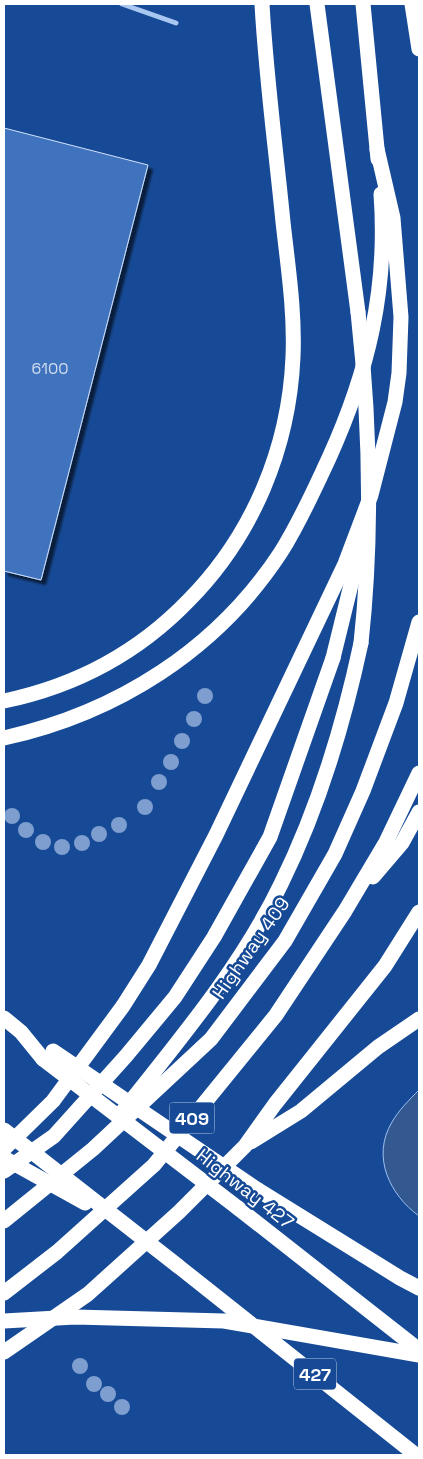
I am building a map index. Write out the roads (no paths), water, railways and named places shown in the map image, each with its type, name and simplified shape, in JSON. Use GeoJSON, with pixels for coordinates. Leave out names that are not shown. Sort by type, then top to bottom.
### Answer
{"type":"FeatureCollection","features":[{"type":"Feature","properties":{"kind":"highway"},"geometry":{"type":"LineString","coordinates":[[4,701],[42,692],[95,671],[123,656],[175,615],[202,587],[243,530],[260,497],[273,464],[290,392],[293,356],[288,265],[262,4]]}},
{"type":"Feature","properties":{"kind":"highway"},"geometry":{"type":"LineString","coordinates":[[93,1149],[211,998],[263,918],[281,884],[328,773],[347,707],[361,643],[367,582],[368,420],[358,312],[317,4]]}},
{"type":"Feature","properties":{"kind":"highway"},"geometry":{"type":"LineString","coordinates":[[4,738],[48,727],[81,716],[119,698],[159,675],[187,655],[236,611],[281,552],[306,509],[336,443],[362,374],[371,342],[376,308],[382,241],[377,149],[363,4]]}},
{"type":"Feature","properties":{"kind":"highway"},"geometry":{"type":"LineString","coordinates":[[412,4],[419,49]]}},
{"type":"Feature","properties":{"kind":"highway"},"geometry":{"type":"LineString","coordinates":[[4,1149],[53,1101],[123,1006],[148,965],[216,835],[345,564],[371,495],[395,402],[399,373],[401,317],[393,218],[377,149]]}},
{"type":"Feature","properties":{"kind":"highway"},"geometry":{"type":"LineString","coordinates":[[4,1172],[54,1136],[175,997],[214,937],[270,837],[333,658],[355,574],[368,492]]}},
{"type":"Feature","properties":{"kind":"highway","name":"Highway 409"},"geometry":{"type":"LineString","coordinates":[[4,1221],[93,1149],[211,1039],[285,941],[335,854],[363,791],[396,703],[419,622]]}},
{"type":"Feature","properties":{"kind":"highway"},"geometry":{"type":"LineString","coordinates":[[345,911],[386,842],[419,773]]}},
{"type":"Feature","properties":{"kind":"highway"},"geometry":{"type":"LineString","coordinates":[[345,911],[402,843],[419,812]]}},
{"type":"Feature","properties":{"kind":"highway","name":"409"},"geometry":{"type":"LineString","coordinates":[[4,1293],[57,1252],[154,1165],[276,1014],[345,911]]}},
{"type":"Feature","properties":{"kind":"highway"},"geometry":{"type":"LineString","coordinates":[[4,1352],[88,1294],[179,1212],[245,1146],[275,1104],[385,966],[419,912]]}},
{"type":"Feature","properties":{"kind":"highway"},"geometry":{"type":"LineString","coordinates":[[4,1018],[48,1055],[258,1190],[419,1288]]}},
{"type":"Feature","properties":{"kind":"highway"},"geometry":{"type":"LineString","coordinates":[[245,1146],[301,1111],[378,1047],[419,1019]]}},
{"type":"Feature","properties":{"kind":"highway","name":"Highway 427"},"geometry":{"type":"LineString","coordinates":[[48,1055],[238,1208],[419,1350]]}},
{"type":"Feature","properties":{"kind":"highway","name":"427"},"geometry":{"type":"LineString","coordinates":[[4,1130],[416,1455]]}},
{"type":"Feature","properties":{"kind":"highway"},"geometry":{"type":"LineString","coordinates":[[4,1158],[128,1227]]}},
{"type":"Feature","properties":{"kind":"highway"},"geometry":{"type":"LineString","coordinates":[[4,1321],[75,1317],[224,1321],[419,1355]]}},
{"type":"Feature","properties":{"kind":"street"},"geometry":{"type":"LineString","coordinates":[[122,4],[176,23]]}},
{"type":"Feature","properties":{"kind":"water"},"geometry":{"type":"Polygon","coordinates":[[[419,1090],[419,1216],[392,1186],[384,1162],[383,1148],[392,1122],[401,1109],[419,1090]]]}}]}
